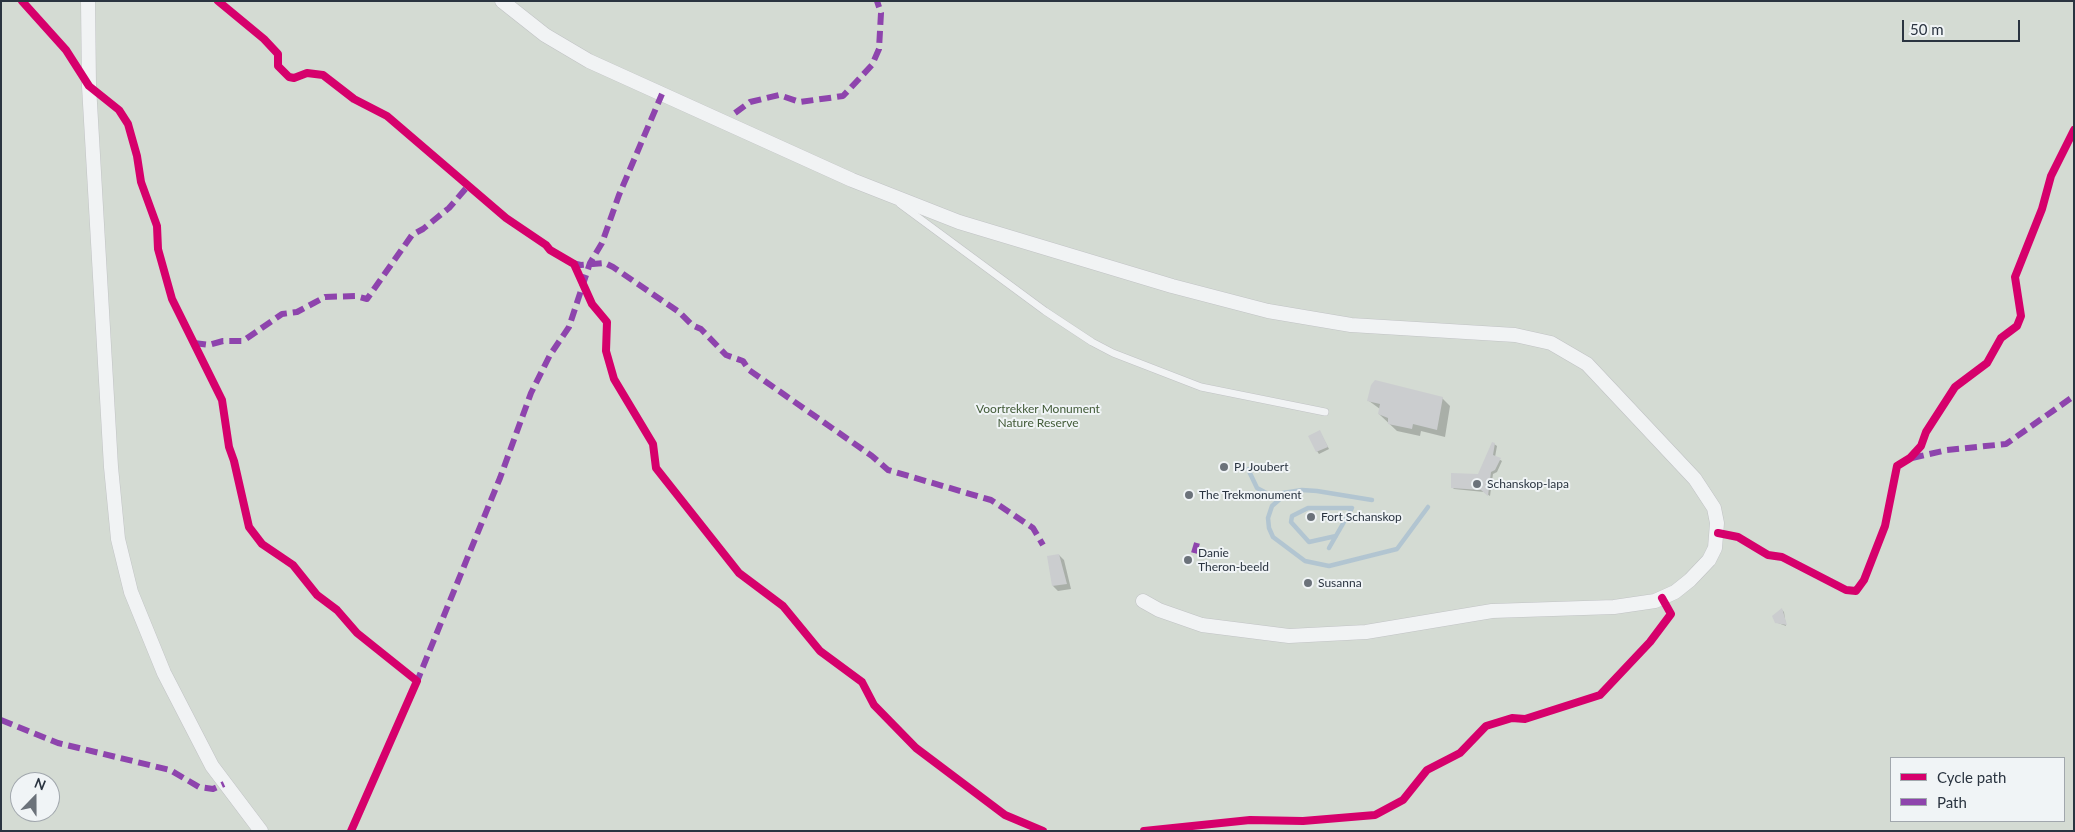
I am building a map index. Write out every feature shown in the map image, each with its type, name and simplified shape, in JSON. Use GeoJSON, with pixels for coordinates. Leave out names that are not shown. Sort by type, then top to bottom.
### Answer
{"type":"FeatureCollection","features":[{"type":"Feature","properties":{"kind":"street"},"geometry":{"type":"LineString","coordinates":[[88,1],[89,86],[111,467],[118,538],[131,592],[164,673],[212,766],[261,831]]}},
{"type":"Feature","properties":{"kind":"street"},"geometry":{"type":"LineString","coordinates":[[502,1],[545,34],[589,61],[890,196],[959,222],[1190,291],[1268,311],[1351,325],[1515,335],[1551,343],[1587,364],[1695,479],[1714,508],[1718,523],[1715,548],[1709,560],[1690,580],[1675,592],[1656,601],[1622,606],[1492,612],[1366,632],[1289,636],[1202,625],[1159,610],[1143,601]]}},
{"type":"Feature","properties":{"kind":"lane"},"geometry":{"type":"LineString","coordinates":[[890,196],[1045,311],[1092,342],[1113,353],[1201,387],[1325,412]]}},
{"type":"Feature","properties":{"kind":"green space","name":"Voortrekker Monument Nature Reserve"},"geometry":{"type":"Polygon","coordinates":[[[1,1],[2074,1],[2074,831],[1,831],[1,1]]]}},
{"type":"Feature","properties":{"kind":"building"},"geometry":{"type":"Polygon","coordinates":[[[1375,380],[1443,397],[1437,430],[1413,424],[1412,429],[1388,424],[1388,418],[1378,414],[1380,404],[1367,401],[1371,385],[1375,380]]]}},
{"type":"Feature","properties":{"kind":"building"},"geometry":{"type":"Polygon","coordinates":[[[1320,430],[1328,447],[1316,452],[1308,436],[1320,430]]]}},
{"type":"Feature","properties":{"kind":"building"},"geometry":{"type":"Polygon","coordinates":[[[1492,442],[1495,443],[1493,455],[1501,458],[1495,470],[1491,472],[1488,496],[1481,490],[1451,488],[1451,473],[1478,474],[1492,442]]]}},
{"type":"Feature","properties":{"kind":"building"},"geometry":{"type":"Polygon","coordinates":[[[1059,554],[1067,584],[1052,586],[1047,556],[1059,554]]]}},
{"type":"Feature","properties":{"kind":"building"},"geometry":{"type":"Polygon","coordinates":[[[1782,608],[1787,625],[1775,623],[1772,616],[1782,608]]]}},
{"type":"Feature","properties":{"kind":"waterway"},"geometry":{"type":"LineString","coordinates":[[1248,469],[1257,488],[1270,495],[1302,490],[1372,500]]}},
{"type":"Feature","properties":{"kind":"waterway"},"geometry":{"type":"LineString","coordinates":[[1280,499],[1272,506],[1268,518],[1269,528],[1273,537],[1305,561],[1329,566],[1397,549],[1428,507]]}},
{"type":"Feature","properties":{"kind":"waterway"},"geometry":{"type":"LineString","coordinates":[[1329,548],[1352,508],[1308,508],[1292,516],[1291,522],[1309,542],[1336,536]]}},
{"type":"Feature","properties":{"kind":"marked path"},"geometry":{"type":"LineString","coordinates":[[735,113],[750,102],[779,95],[800,102],[843,96],[872,65],[879,49],[881,13],[877,1]]}},
{"type":"Feature","properties":{"kind":"marked path"},"geometry":{"type":"LineString","coordinates":[[416,684],[500,478],[531,393],[550,355],[569,327],[590,263],[602,243],[619,195],[662,94]]}},
{"type":"Feature","properties":{"kind":"marked path"},"geometry":{"type":"LineString","coordinates":[[194,343],[209,345],[223,341],[243,341],[282,314],[297,312],[325,297],[356,296],[367,299],[412,235],[423,229],[449,208],[468,186]]}},
{"type":"Feature","properties":{"kind":"marked path"},"geometry":{"type":"LineString","coordinates":[[572,263],[581,265],[605,263],[613,267],[679,312],[692,325],[701,329],[726,355],[743,361],[749,370],[872,456],[888,470],[991,500],[1033,528],[1043,545]]}},
{"type":"Feature","properties":{"kind":"marked path"},"geometry":{"type":"LineString","coordinates":[[1912,458],[1947,450],[2006,444],[2074,396]]}},
{"type":"Feature","properties":{"kind":"marked path"},"geometry":{"type":"LineString","coordinates":[[1194,553],[1197,543]]}},
{"type":"Feature","properties":{"kind":"marked path"},"geometry":{"type":"LineString","coordinates":[[1,720],[58,743],[170,770],[199,787],[213,789],[224,784]]}},
{"type":"Feature","properties":{"kind":"cycle path"},"geometry":{"type":"LineString","coordinates":[[22,1],[66,50],[89,86],[119,110],[128,124],[137,156],[141,182],[157,226],[158,249],[172,299],[222,400],[229,447],[249,527],[262,544],[293,565],[317,595],[337,610],[357,633],[417,681],[351,831]]}},
{"type":"Feature","properties":{"kind":"cycle path"},"geometry":{"type":"LineString","coordinates":[[218,1],[264,39],[278,54],[278,66],[289,77],[294,78],[307,73],[323,75],[354,99],[387,116],[506,218],[546,245],[550,250],[574,264],[592,304],[607,322],[606,351],[614,379],[653,444],[656,468],[739,573],[783,606],[820,651],[862,682],[874,705],[916,748],[1005,815],[1043,831]]}},
{"type":"Feature","properties":{"kind":"cycle path"},"geometry":{"type":"LineString","coordinates":[[1718,533],[1738,537],[1768,555],[1782,557],[1846,590],[1856,591],[1864,580],[1885,526],[1897,466],[1910,458],[1921,446],[1926,432],[1955,387],[1987,363],[2001,338],[2017,326],[2021,316],[2015,277],[2042,209],[2051,176],[2074,130]]}},
{"type":"Feature","properties":{"kind":"cycle path"},"geometry":{"type":"LineString","coordinates":[[1144,831],[1250,820],[1303,821],[1375,815],[1403,800],[1427,770],[1460,753],[1486,726],[1512,718],[1525,719],[1600,695],[1650,642],[1671,614],[1662,598]]}},
{"type":"Feature","properties":{"kind":"place","name":"PJ Joubert"},"geometry":{"type":"Point","coordinates":[1224,467]}},
{"type":"Feature","properties":{"kind":"place","name":"Schanskop-lapa"},"geometry":{"type":"Point","coordinates":[1477,484]}},
{"type":"Feature","properties":{"kind":"place","name":"The Trekmonument"},"geometry":{"type":"Point","coordinates":[1189,495]}},
{"type":"Feature","properties":{"kind":"place","name":"Fort Schanskop"},"geometry":{"type":"Point","coordinates":[1311,517]}},
{"type":"Feature","properties":{"kind":"place","name":"Danie Theron-beeld"},"geometry":{"type":"Point","coordinates":[1188,560]}},
{"type":"Feature","properties":{"kind":"place","name":"Susanna"},"geometry":{"type":"Point","coordinates":[1308,583]}}]}
